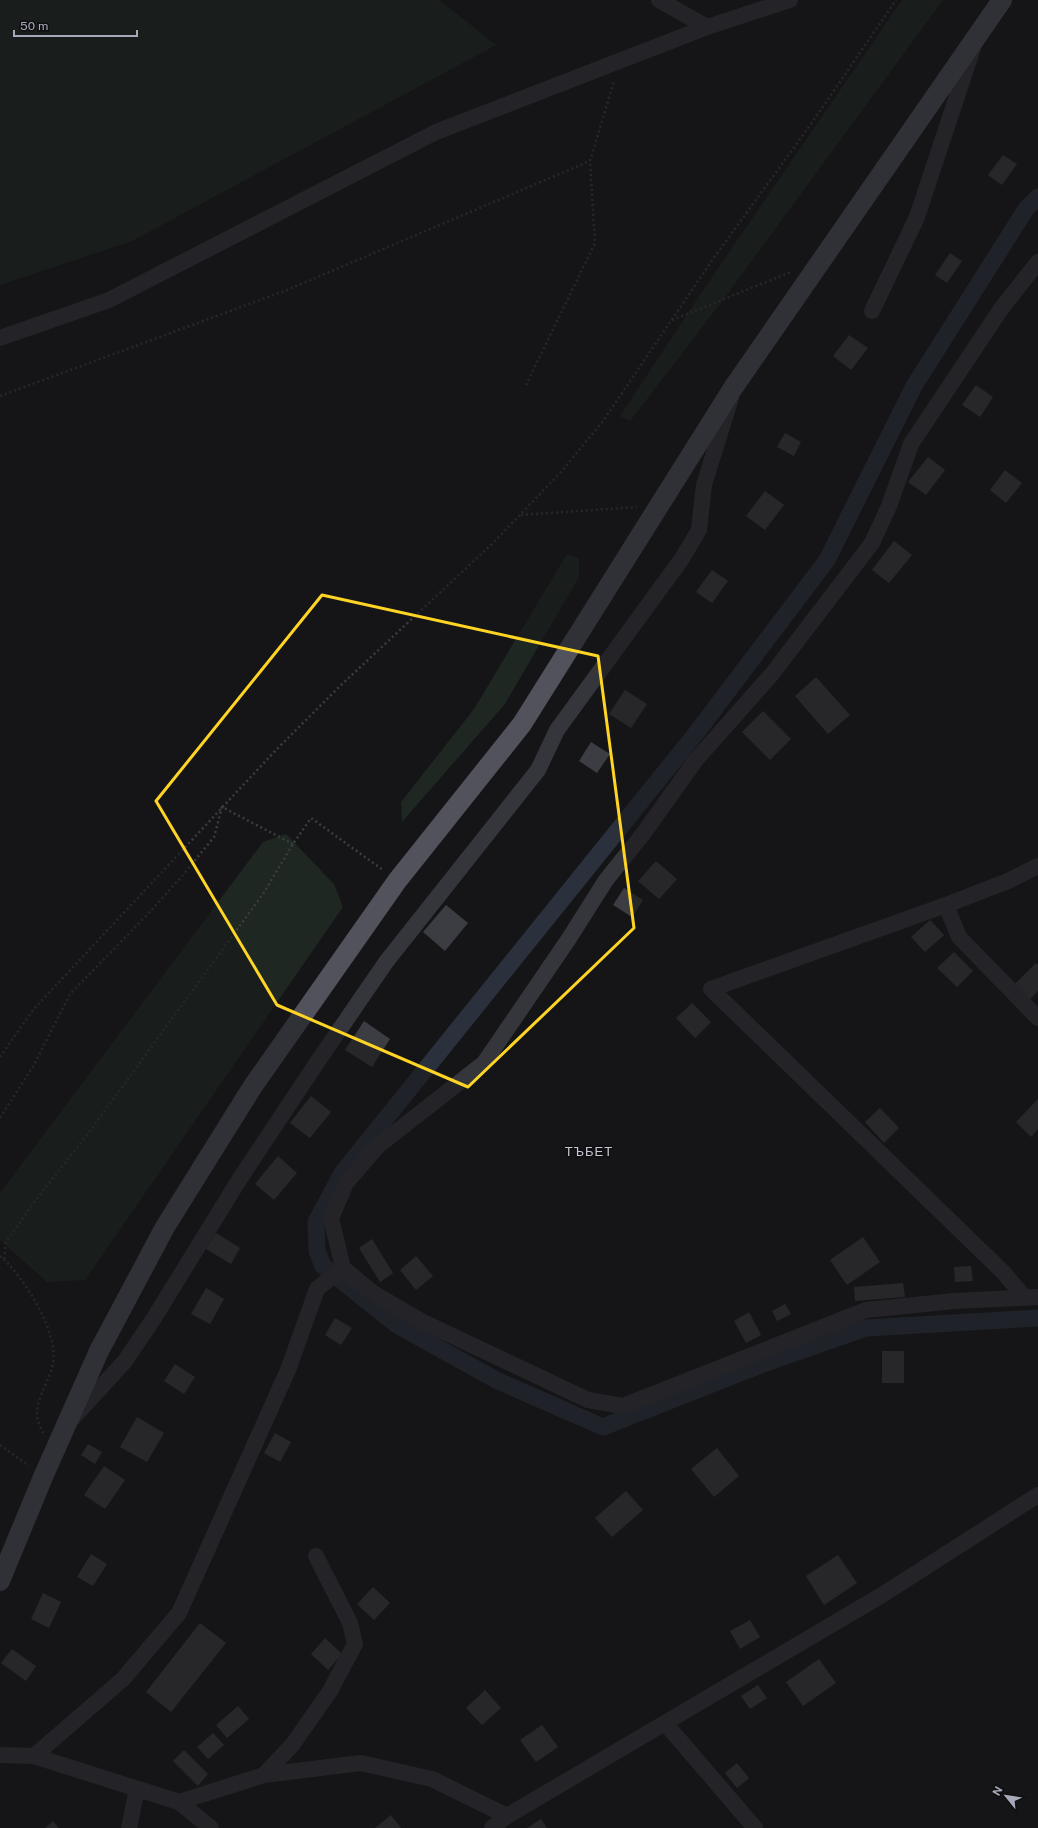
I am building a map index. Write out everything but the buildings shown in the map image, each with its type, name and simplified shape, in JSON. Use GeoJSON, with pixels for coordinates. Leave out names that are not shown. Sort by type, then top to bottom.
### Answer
{"type":"FeatureCollection","features":[{"type":"Feature","properties":{"kind":"main road"},"geometry":{"type":"LineString","coordinates":[[0,1581],[43,1477],[99,1351],[165,1227],[253,1086],[397,881],[522,724],[733,388],[1002,0]]}},
{"type":"Feature","properties":{"kind":"street"},"geometry":{"type":"LineString","coordinates":[[659,0],[707,28]]}},
{"type":"Feature","properties":{"kind":"street"},"geometry":{"type":"LineString","coordinates":[[0,338],[109,300],[436,132],[707,28],[790,0]]}},
{"type":"Feature","properties":{"kind":"street"},"geometry":{"type":"LineString","coordinates":[[872,311],[917,217],[976,39]]}},
{"type":"Feature","properties":{"kind":"street"},"geometry":{"type":"LineString","coordinates":[[1032,1298],[954,1302],[866,1310],[623,1406],[588,1400],[421,1322],[373,1293],[343,1268],[331,1218],[346,1184],[378,1146],[484,1063],[568,940],[606,880],[643,834],[695,761],[772,674],[872,543],[889,506],[911,444],[1001,309],[1038,262]]}},
{"type":"Feature","properties":{"kind":"street"},"geometry":{"type":"LineString","coordinates":[[65,1427],[125,1361],[239,1180],[386,962],[538,770],[557,730],[681,560],[699,530],[704,485],[733,388]]}},
{"type":"Feature","properties":{"kind":"street"},"geometry":{"type":"LineString","coordinates":[[1032,1298],[1003,1272],[711,989],[946,905],[1038,866]]}},
{"type":"Feature","properties":{"kind":"street"},"geometry":{"type":"LineString","coordinates":[[946,905],[959,937],[1038,1018]]}},
{"type":"Feature","properties":{"kind":"street"},"geometry":{"type":"LineString","coordinates":[[34,1756],[123,1679],[179,1613],[288,1370],[317,1289],[343,1268]]}},
{"type":"Feature","properties":{"kind":"street"},"geometry":{"type":"LineString","coordinates":[[492,1828],[507,1816],[882,1595],[1038,1495]]}},
{"type":"Feature","properties":{"kind":"street"},"geometry":{"type":"LineString","coordinates":[[264,1775],[293,1744],[302,1732],[330,1691],[355,1644],[350,1623],[316,1556]]}},
{"type":"Feature","properties":{"kind":"street"},"geometry":{"type":"LineString","coordinates":[[665,1723],[755,1828]]}},
{"type":"Feature","properties":{"kind":"street"},"geometry":{"type":"LineString","coordinates":[[0,1755],[34,1756],[179,1802],[211,1828]]}},
{"type":"Feature","properties":{"kind":"street"},"geometry":{"type":"LineString","coordinates":[[179,1802],[264,1775],[361,1763],[432,1779],[507,1816]]}},
{"type":"Feature","properties":{"kind":"street"},"geometry":{"type":"LineString","coordinates":[[129,1828],[137,1789]]}},
{"type":"Feature","properties":{"kind":"path"},"geometry":{"type":"LineString","coordinates":[[0,1057],[33,1010],[275,751],[339,687],[493,543],[560,473],[603,421],[896,0]]}},
{"type":"Feature","properties":{"kind":"path"},"geometry":{"type":"LineString","coordinates":[[526,385],[595,243],[590,160],[620,61]]}},
{"type":"Feature","properties":{"kind":"path"},"geometry":{"type":"LineString","coordinates":[[0,396],[287,290],[590,160]]}},
{"type":"Feature","properties":{"kind":"path"},"geometry":{"type":"LineString","coordinates":[[672,320],[794,271]]}},
{"type":"Feature","properties":{"kind":"path"},"geometry":{"type":"LineString","coordinates":[[520,515],[660,506]]}},
{"type":"Feature","properties":{"kind":"path"},"geometry":{"type":"LineString","coordinates":[[222,807],[292,844]]}},
{"type":"Feature","properties":{"kind":"path"},"geometry":{"type":"LineString","coordinates":[[0,1118],[34,1065],[70,994],[152,909],[210,843],[214,838],[222,807]]}},
{"type":"Feature","properties":{"kind":"path"},"geometry":{"type":"LineString","coordinates":[[4,1259],[6,1242],[35,1201],[90,1131],[263,894],[292,844],[311,818],[397,881]]}},
{"type":"Feature","properties":{"kind":"path"},"geometry":{"type":"LineString","coordinates":[[0,1256],[25,1284],[48,1326],[54,1348],[54,1363],[48,1382],[38,1402],[37,1417],[52,1458]]}},
{"type":"Feature","properties":{"kind":"path"},"geometry":{"type":"LineString","coordinates":[[0,1445],[43,1477]]}},
{"type":"Feature","properties":{"kind":"highlighted area"},"geometry":{"type":"Polygon","coordinates":[[[322,595],[598,656],[634,928],[468,1087],[277,1005],[156,801],[322,595]]]}},
{"type":"Feature","properties":{"kind":"shaded area"},"geometry":{"type":"Polygon","coordinates":[[[0,0],[439,0],[496,45],[132,241],[0,285],[0,0]]]}},
{"type":"Feature","properties":{"kind":"shaded area"},"geometry":{"type":"Polygon","coordinates":[[[902,0],[943,0],[723,300],[630,421],[620,416],[706,286],[902,0]]]}},
{"type":"Feature","properties":{"kind":"shaded area"},"geometry":{"type":"Polygon","coordinates":[[[567,554],[579,558],[579,577],[505,704],[402,822],[401,802],[474,709],[567,554]]]}},
{"type":"Feature","properties":{"kind":"shaded area"},"geometry":{"type":"Polygon","coordinates":[[[286,834],[334,884],[343,907],[85,1280],[47,1282],[0,1240],[0,1193],[263,842],[286,834]]]}},
{"type":"Feature","properties":{"kind":"waterway"},"geometry":{"type":"LineString","coordinates":[[1038,197],[1026,209],[914,386],[827,560],[697,732],[342,1173],[316,1222],[317,1251],[323,1266],[397,1325],[498,1381],[603,1427],[763,1364],[866,1328],[1038,1318]]}},
{"type":"Feature","properties":{"kind":"district","name":"ТЪБЕТ"},"geometry":{"type":"Point","coordinates":[589,1151]}}]}
